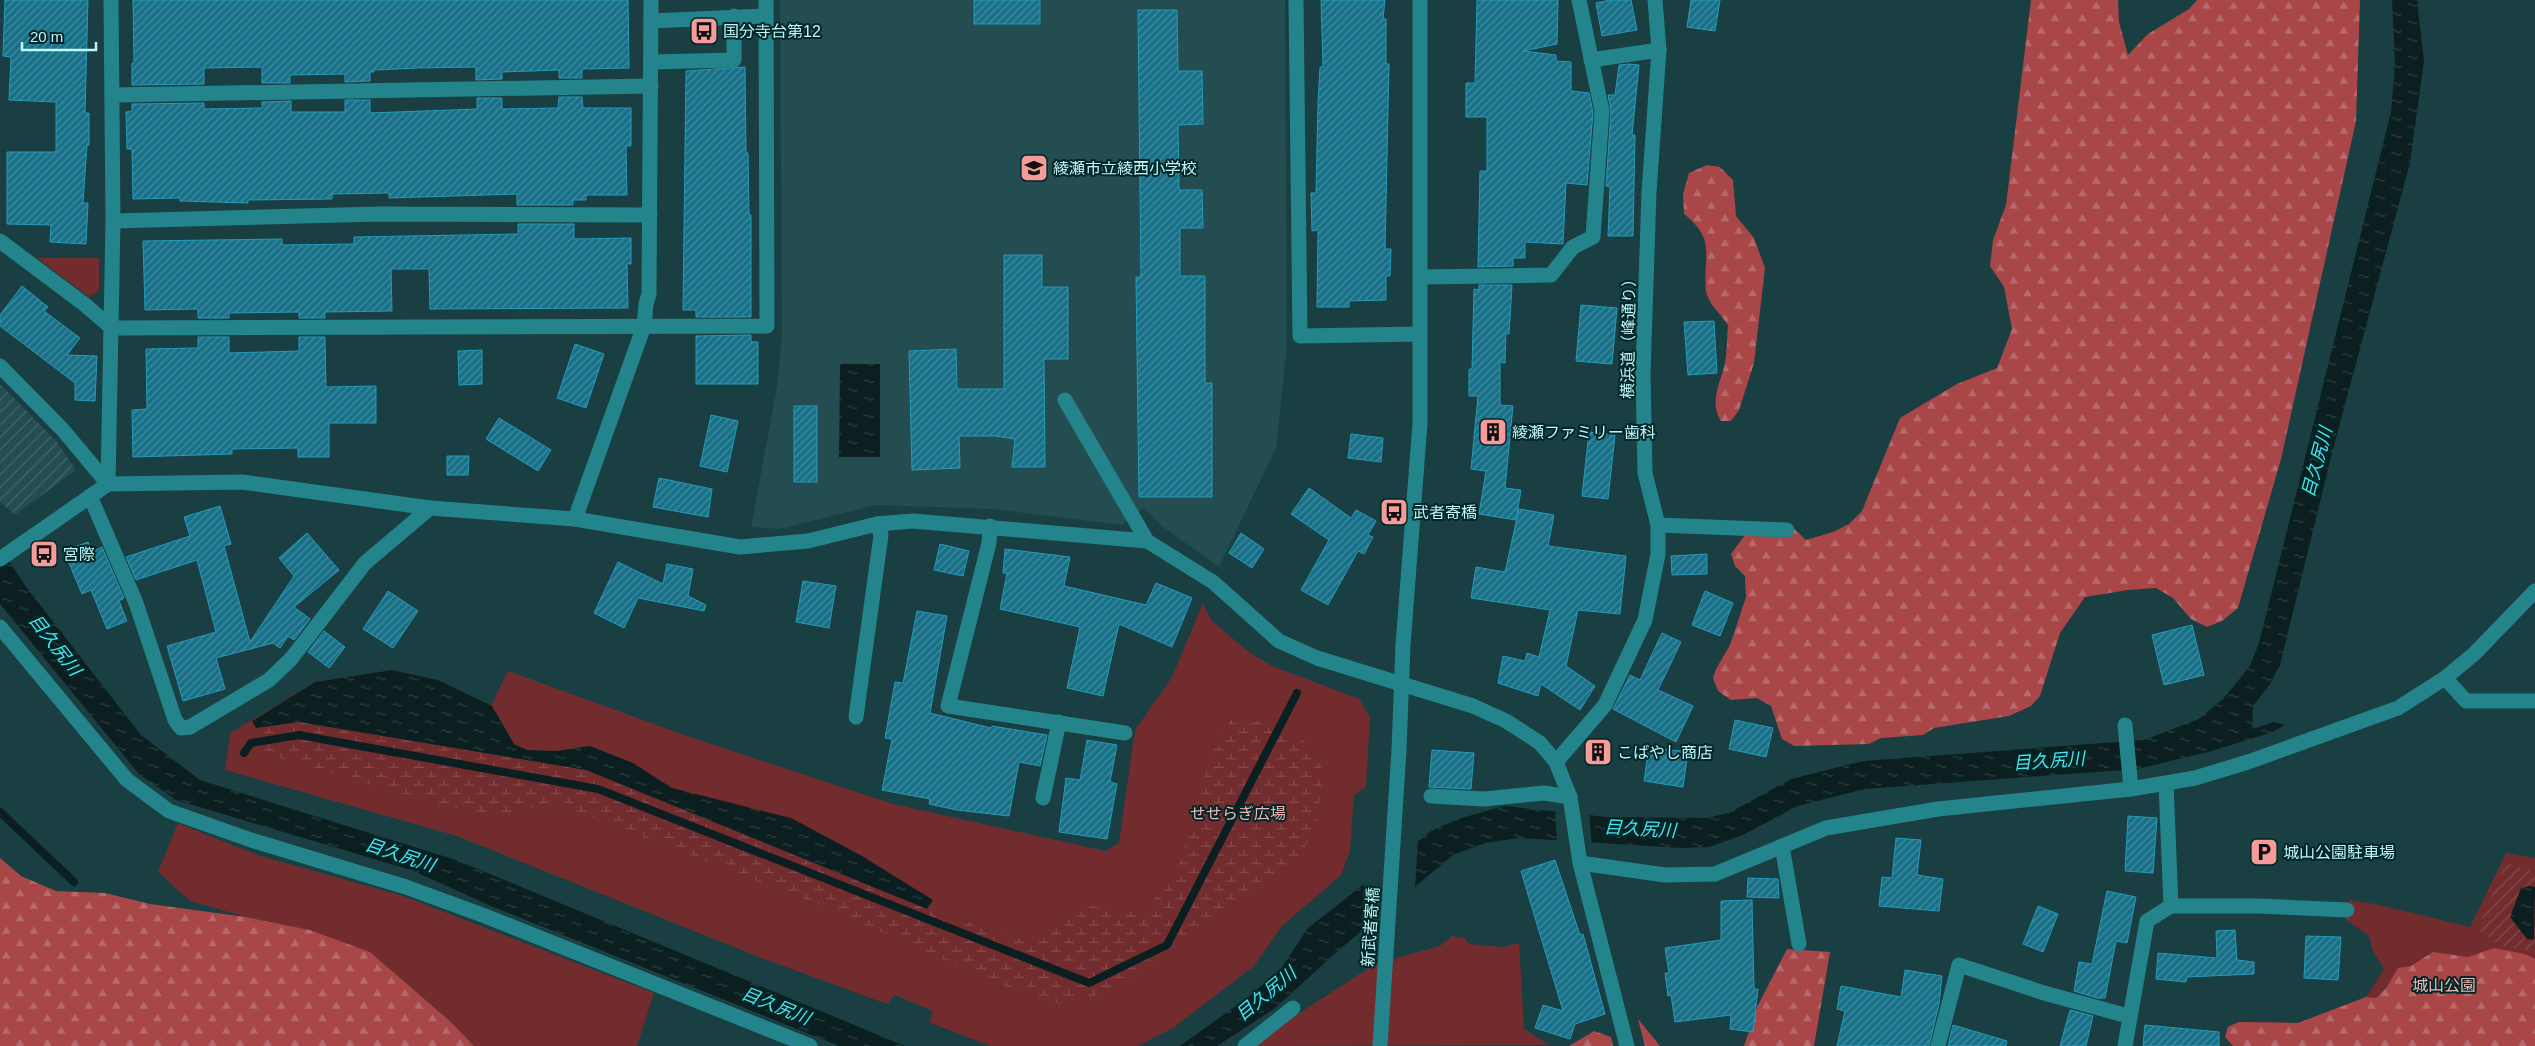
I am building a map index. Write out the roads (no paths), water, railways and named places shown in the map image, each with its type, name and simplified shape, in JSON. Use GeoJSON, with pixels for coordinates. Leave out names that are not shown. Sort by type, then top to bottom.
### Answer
{"type":"FeatureCollection","features":[{"type":"Feature","properties":{"kind":"street"},"geometry":{"type":"LineString","coordinates":[[108,484],[113,220],[111,0]]}},
{"type":"Feature","properties":{"kind":"street"},"geometry":{"type":"LineString","coordinates":[[575,519],[644,326],[649,294],[651,0]]}},
{"type":"Feature","properties":{"kind":"street"},"geometry":{"type":"LineString","coordinates":[[0,241],[84,304],[112,328],[766,326],[766,0]]}},
{"type":"Feature","properties":{"kind":"street"},"geometry":{"type":"LineString","coordinates":[[1296,0],[1300,336],[1420,334]]}},
{"type":"Feature","properties":{"kind":"street","name":"新武者寄橋"},"geometry":{"type":"LineString","coordinates":[[1380,1046],[1420,423],[1420,0]]}},
{"type":"Feature","properties":{"kind":"street"},"geometry":{"type":"LineString","coordinates":[[1421,277],[1551,275],[1573,247],[1594,237],[1602,111],[1579,0]]}},
{"type":"Feature","properties":{"kind":"street","name":"横浜道（峰通り）"},"geometry":{"type":"LineString","coordinates":[[1556,762],[1605,705],[1645,620],[1658,554],[1658,525],[1645,473],[1643,373],[1649,192],[1659,50],[1655,0]]}},
{"type":"Feature","properties":{"kind":"street"},"geometry":{"type":"LineString","coordinates":[[651,62],[734,60],[734,16]]}},
{"type":"Feature","properties":{"kind":"street"},"geometry":{"type":"LineString","coordinates":[[651,21],[766,16]]}},
{"type":"Feature","properties":{"kind":"street"},"geometry":{"type":"LineString","coordinates":[[1592,60],[1659,50]]}},
{"type":"Feature","properties":{"kind":"street"},"geometry":{"type":"LineString","coordinates":[[112,95],[651,86]]}},
{"type":"Feature","properties":{"kind":"street"},"geometry":{"type":"LineString","coordinates":[[113,220],[379,214],[650,215]]}},
{"type":"Feature","properties":{"kind":"street"},"geometry":{"type":"LineString","coordinates":[[0,366],[63,430],[108,484]]}},
{"type":"Feature","properties":{"kind":"street"},"geometry":{"type":"LineString","coordinates":[[1065,400],[1147,541]]}},
{"type":"Feature","properties":{"kind":"street"},"geometry":{"type":"LineString","coordinates":[[0,560],[108,484],[242,482],[430,508],[575,519],[740,547],[808,542],[877,524],[913,521],[990,526],[1147,541],[1213,582],[1279,641],[1317,658],[1473,706],[1506,721],[1540,743],[1556,762],[1570,800],[1579,857],[1627,1046]]}},
{"type":"Feature","properties":{"kind":"street"},"geometry":{"type":"LineString","coordinates":[[90,496],[136,603],[175,720],[181,728],[190,727],[269,680],[291,659],[365,563],[430,508]]}},
{"type":"Feature","properties":{"kind":"street"},"geometry":{"type":"LineString","coordinates":[[856,717],[881,535],[877,524]]}},
{"type":"Feature","properties":{"kind":"street"},"geometry":{"type":"LineString","coordinates":[[1658,525],[1787,530]]}},
{"type":"Feature","properties":{"kind":"street"},"geometry":{"type":"LineString","coordinates":[[990,526],[988,544],[948,706],[1125,732]]}},
{"type":"Feature","properties":{"kind":"street"},"geometry":{"type":"LineString","coordinates":[[1579,857],[1666,875],[1715,874],[1826,828],[1938,809],[2130,783],[2166,784],[2248,762],[2398,708],[2445,678],[2499,630],[2535,591]]}},
{"type":"Feature","properties":{"kind":"street"},"geometry":{"type":"LineString","coordinates":[[0,627],[127,780],[169,810],[251,840],[406,887],[485,916],[810,1046]]}},
{"type":"Feature","properties":{"kind":"street"},"geometry":{"type":"LineString","coordinates":[[2445,678],[2466,701],[2535,701]]}},
{"type":"Feature","properties":{"kind":"street"},"geometry":{"type":"LineString","coordinates":[[1043,798],[1059,722]]}},
{"type":"Feature","properties":{"kind":"street"},"geometry":{"type":"LineString","coordinates":[[2125,729],[2130,783]]}},
{"type":"Feature","properties":{"kind":"street"},"geometry":{"type":"LineString","coordinates":[[2166,784],[2171,906]]}},
{"type":"Feature","properties":{"kind":"street"},"geometry":{"type":"LineString","coordinates":[[1430,796],[1484,799],[1544,793],[1570,800]]}},
{"type":"Feature","properties":{"kind":"street"},"geometry":{"type":"LineString","coordinates":[[1782,846],[1799,944]]}},
{"type":"Feature","properties":{"kind":"street"},"geometry":{"type":"LineString","coordinates":[[2125,1046],[2128,1016],[2147,921],[2171,906],[2258,906],[2348,910]]}},
{"type":"Feature","properties":{"kind":"street"},"geometry":{"type":"LineString","coordinates":[[1938,1046],[1959,965],[2044,993],[2128,1016]]}},
{"type":"Feature","properties":{"kind":"street"},"geometry":{"type":"LineString","coordinates":[[1245,1046],[1293,1008]]}},
{"type":"Feature","properties":{"kind":"water","name":"目久尻川"},"geometry":{"type":"Polygon","coordinates":[[[2392,0],[2417,0],[2424,61],[2410,163],[2333,449],[2280,665],[2270,684],[2253,706],[2252,729],[2274,722],[2285,725],[2270,733],[2208,752],[2137,769],[1865,789],[1798,806],[1743,835],[1709,847],[1680,848],[1518,838],[1485,843],[1453,855],[1340,949],[1274,1009],[1217,1046],[1180,1046],[1247,998],[1281,969],[1307,929],[1431,831],[1458,819],[1504,806],[1607,817],[1706,818],[1729,813],[1791,779],[1863,761],[2144,740],[2199,719],[2223,699],[2250,666],[2259,643],[2391,112],[2395,63],[2392,0]]]}},
{"type":"Feature","properties":{"kind":"water"},"geometry":{"type":"Polygon","coordinates":[[[840,364],[880,364],[880,457],[839,457],[840,364]]]}},
{"type":"Feature","properties":{"kind":"water","name":"目久尻川"},"geometry":{"type":"Polygon","coordinates":[[[0,548],[27,588],[141,735],[200,780],[456,860],[905,1046],[839,1046],[491,906],[411,870],[176,800],[139,774],[0,604],[0,548]]]}},
{"type":"Feature","properties":{"kind":"water"},"geometry":{"type":"Polygon","coordinates":[[[392,670],[438,680],[492,706],[514,744],[527,750],[556,751],[590,746],[633,763],[672,788],[791,818],[862,856],[933,900],[927,909],[586,770],[299,722],[256,728],[252,721],[315,682],[392,670]]]}},
{"type":"Feature","properties":{"kind":"water"},"geometry":{"type":"Polygon","coordinates":[[[2535,887],[2534,940],[2527,939],[2510,917],[2521,888],[2535,887]]]}},
{"type":"Feature","properties":{"kind":"waterway"},"geometry":{"type":"LineString","coordinates":[[244,753],[251,743],[299,735],[598,789],[1089,983],[1167,945],[1297,693]]}},
{"type":"Feature","properties":{"kind":"waterway"},"geometry":{"type":"LineString","coordinates":[[0,812],[74,882]]}},
{"type":"Feature","properties":{"kind":"place","name":"国分寺台第12"},"geometry":{"type":"Point","coordinates":[704,31]}},
{"type":"Feature","properties":{"kind":"place","name":"綾瀬市立綾西小学校"},"geometry":{"type":"Point","coordinates":[1034,168]}},
{"type":"Feature","properties":{"kind":"place","name":"綾瀬ファミリー歯科"},"geometry":{"type":"Point","coordinates":[1493,432]}},
{"type":"Feature","properties":{"kind":"place","name":"武者寄橋"},"geometry":{"type":"Point","coordinates":[1394,512]}},
{"type":"Feature","properties":{"kind":"place","name":"宮際"},"geometry":{"type":"Point","coordinates":[44,554]}},
{"type":"Feature","properties":{"kind":"place","name":"こばやし商店"},"geometry":{"type":"Point","coordinates":[1598,752]}},
{"type":"Feature","properties":{"kind":"place","name":"城山公園駐車場"},"geometry":{"type":"Point","coordinates":[2264,852]}},
{"type":"Feature","properties":{"kind":"park label","name":"せせらぎ広場"},"geometry":{"type":"Point","coordinates":[1238,813]}},
{"type":"Feature","properties":{"kind":"park label","name":"城山公園"},"geometry":{"type":"Point","coordinates":[2444,985]}}]}
